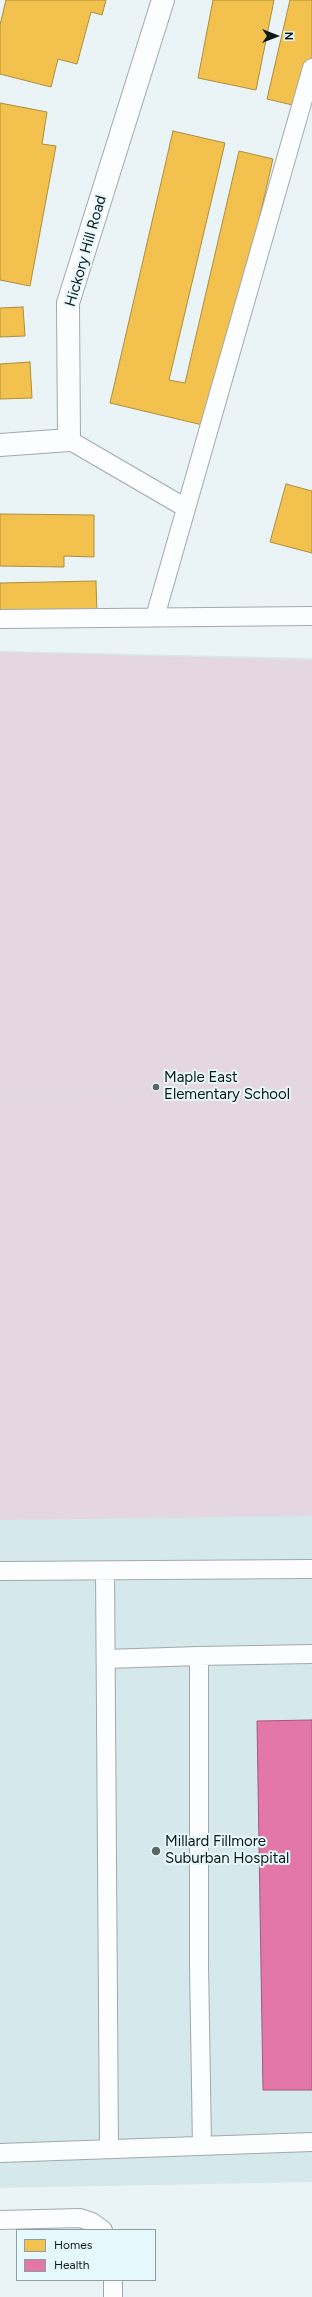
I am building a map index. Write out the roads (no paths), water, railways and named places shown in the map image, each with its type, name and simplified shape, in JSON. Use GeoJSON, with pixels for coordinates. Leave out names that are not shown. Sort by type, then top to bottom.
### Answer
{"type":"FeatureCollection","features":[{"type":"Feature","properties":{"kind":"street","name":"Hickory Hill Road"},"geometry":{"type":"LineString","coordinates":[[70,440],[68,303],[163,0]]}},
{"type":"Feature","properties":{"kind":"street"},"geometry":{"type":"LineString","coordinates":[[0,445],[70,440]]}},
{"type":"Feature","properties":{"kind":"lane"},"geometry":{"type":"LineString","coordinates":[[155,618],[312,68]]}},
{"type":"Feature","properties":{"kind":"lane"},"geometry":{"type":"LineString","coordinates":[[70,440],[186,508]]}},
{"type":"Feature","properties":{"kind":"lane"},"geometry":{"type":"LineString","coordinates":[[0,619],[312,616]]}},
{"type":"Feature","properties":{"kind":"lane"},"geometry":{"type":"LineString","coordinates":[[0,1571],[312,1569]]}},
{"type":"Feature","properties":{"kind":"lane"},"geometry":{"type":"LineString","coordinates":[[105,1571],[109,2149]]}},
{"type":"Feature","properties":{"kind":"lane"},"geometry":{"type":"LineString","coordinates":[[106,1659],[312,1654]]}},
{"type":"Feature","properties":{"kind":"lane"},"geometry":{"type":"LineString","coordinates":[[199,1656],[199,1964],[202,2146]]}},
{"type":"Feature","properties":{"kind":"lane"},"geometry":{"type":"LineString","coordinates":[[0,2153],[312,2142]]}},
{"type":"Feature","properties":{"kind":"lane"},"geometry":{"type":"LineString","coordinates":[[0,2220],[80,2218],[92,2222],[102,2229]]}},
{"type":"Feature","properties":{"kind":"lane"},"geometry":{"type":"LineString","coordinates":[[113,2281],[114,2297]]}},
{"type":"Feature","properties":{"kind":"place","name":"Maple East Elementary School"},"geometry":{"type":"Point","coordinates":[156,1087]}},
{"type":"Feature","properties":{"kind":"place","name":"Millard Fillmore Suburban Hospital"},"geometry":{"type":"Point","coordinates":[156,1851]}}]}
